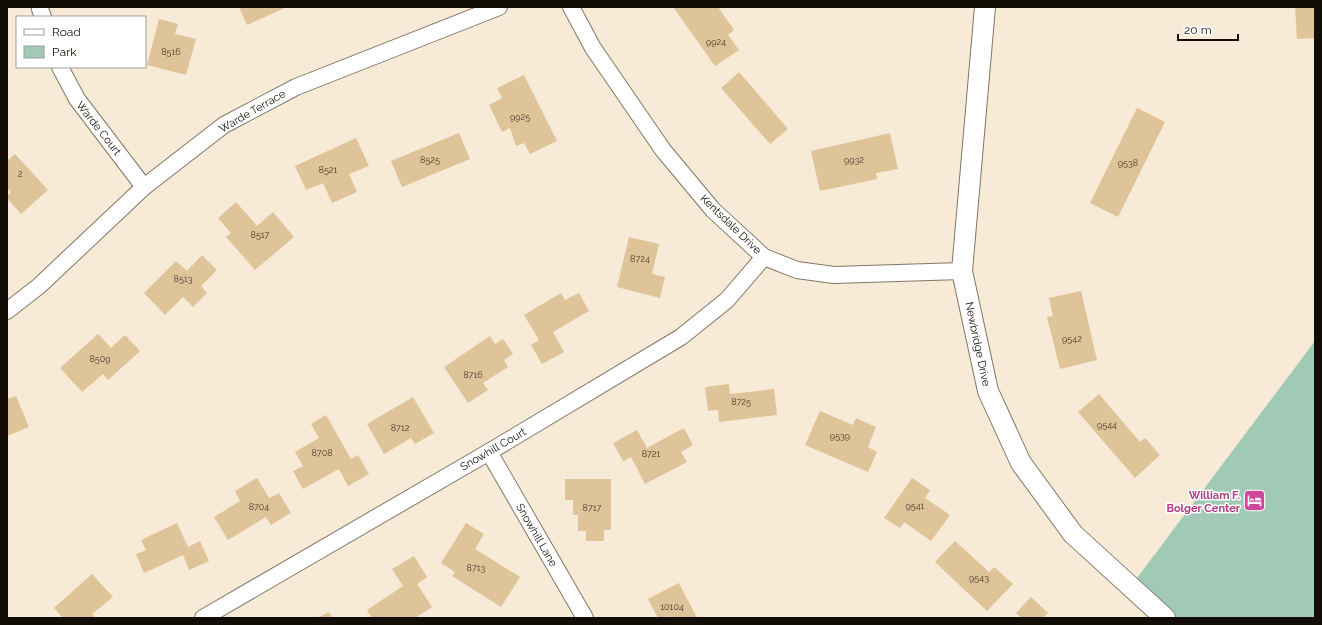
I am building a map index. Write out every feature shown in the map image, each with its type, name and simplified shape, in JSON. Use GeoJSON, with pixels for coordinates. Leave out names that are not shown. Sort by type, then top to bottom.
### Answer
{"type":"FeatureCollection","features":[{"type":"Feature","properties":{"kind":"street","name":"Warde Terrace"},"geometry":{"type":"LineString","coordinates":[[7,311],[39,286],[144,187],[224,125],[296,87],[499,7]]}},
{"type":"Feature","properties":{"kind":"street","name":"Kentsdale Drive"},"geometry":{"type":"LineString","coordinates":[[571,7],[593,48],[663,150],[713,210],[764,257],[797,270],[834,275],[962,271]]}},
{"type":"Feature","properties":{"kind":"street","name":"Newbridge Drive"},"geometry":{"type":"LineString","coordinates":[[985,7],[962,271],[988,391],[1021,463],[1073,534],[1165,618]]}},
{"type":"Feature","properties":{"kind":"street","name":"Warde Court"},"geometry":{"type":"LineString","coordinates":[[61,68],[77,100],[144,187]]}},
{"type":"Feature","properties":{"kind":"street","name":"Snowhill Court"},"geometry":{"type":"LineString","coordinates":[[203,618],[489,452],[682,337],[727,300],[764,257]]}},
{"type":"Feature","properties":{"kind":"street","name":"Snowhill Lane"},"geometry":{"type":"LineString","coordinates":[[489,452],[586,618]]}},
{"type":"Feature","properties":{"kind":"green space","name":"William F. Bolger Center"},"geometry":{"type":"Polygon","coordinates":[[[1315,341],[1315,618],[1167,618],[1131,586],[1315,341]]]}},
{"type":"Feature","properties":{"kind":"building"},"geometry":{"type":"Polygon","coordinates":[[[239,7],[287,7],[247,25],[239,7]]]}},
{"type":"Feature","properties":{"kind":"building"},"geometry":{"type":"Polygon","coordinates":[[[673,7],[718,7],[734,30],[728,35],[739,50],[715,66],[673,7]]]}},
{"type":"Feature","properties":{"kind":"building"},"geometry":{"type":"Polygon","coordinates":[[[1295,7],[1315,7],[1315,38],[1297,39],[1295,7]]]}},
{"type":"Feature","properties":{"kind":"building"},"geometry":{"type":"Polygon","coordinates":[[[159,19],[178,24],[175,34],[196,39],[186,75],[147,65],[159,19]]]}},
{"type":"Feature","properties":{"kind":"building"},"geometry":{"type":"Polygon","coordinates":[[[739,72],[788,129],[770,144],[721,88],[739,72]]]}},
{"type":"Feature","properties":{"kind":"building"},"geometry":{"type":"Polygon","coordinates":[[[524,75],[557,141],[530,154],[524,143],[516,146],[510,128],[502,132],[489,105],[502,98],[497,88],[524,75]]]}},
{"type":"Feature","properties":{"kind":"building"},"geometry":{"type":"Polygon","coordinates":[[[1137,108],[1165,122],[1118,217],[1090,203],[1137,108]]]}},
{"type":"Feature","properties":{"kind":"building"},"geometry":{"type":"Polygon","coordinates":[[[459,133],[470,159],[402,187],[391,161],[459,133]]]}},
{"type":"Feature","properties":{"kind":"building"},"geometry":{"type":"Polygon","coordinates":[[[890,133],[898,169],[876,173],[877,179],[820,191],[811,151],[890,133]]]}},
{"type":"Feature","properties":{"kind":"building"},"geometry":{"type":"Polygon","coordinates":[[[356,138],[369,166],[349,174],[357,192],[332,203],[323,183],[306,190],[295,166],[356,138]]]}},
{"type":"Feature","properties":{"kind":"building"},"geometry":{"type":"Polygon","coordinates":[[[15,154],[48,190],[21,214],[7,198],[11,192],[7,188],[7,161],[15,154]]]}},
{"type":"Feature","properties":{"kind":"building"},"geometry":{"type":"Polygon","coordinates":[[[236,202],[257,226],[273,212],[294,237],[255,270],[226,237],[231,233],[218,218],[236,202]]]}},
{"type":"Feature","properties":{"kind":"building"},"geometry":{"type":"Polygon","coordinates":[[[629,237],[659,244],[652,274],[665,277],[660,298],[617,287],[629,237]]]}},
{"type":"Feature","properties":{"kind":"building"},"geometry":{"type":"Polygon","coordinates":[[[202,255],[217,270],[201,286],[207,293],[193,307],[183,297],[165,315],[144,293],[176,261],[187,271],[202,255]]]}},
{"type":"Feature","properties":{"kind":"building"},"geometry":{"type":"Polygon","coordinates":[[[1081,291],[1097,360],[1060,369],[1047,317],[1053,316],[1049,298],[1081,291]]]}},
{"type":"Feature","properties":{"kind":"building"},"geometry":{"type":"Polygon","coordinates":[[[561,293],[565,300],[579,293],[589,311],[553,332],[564,352],[542,364],[531,345],[539,340],[524,315],[561,293]]]}},
{"type":"Feature","properties":{"kind":"building"},"geometry":{"type":"Polygon","coordinates":[[[98,334],[111,348],[125,335],[140,351],[108,380],[103,374],[82,392],[60,368],[98,334]]]}},
{"type":"Feature","properties":{"kind":"building"},"geometry":{"type":"Polygon","coordinates":[[[490,336],[495,344],[503,339],[513,354],[504,360],[508,367],[483,383],[488,390],[468,403],[444,367],[490,336]]]}},
{"type":"Feature","properties":{"kind":"building"},"geometry":{"type":"Polygon","coordinates":[[[729,384],[730,394],[774,389],[777,415],[719,422],[718,410],[708,411],[705,387],[729,384]]]}},
{"type":"Feature","properties":{"kind":"building"},"geometry":{"type":"Polygon","coordinates":[[[1099,394],[1140,442],[1145,438],[1160,455],[1135,478],[1078,412],[1099,394]]]}},
{"type":"Feature","properties":{"kind":"building"},"geometry":{"type":"Polygon","coordinates":[[[16,396],[29,427],[7,436],[7,399],[16,396]]]}},
{"type":"Feature","properties":{"kind":"building"},"geometry":{"type":"Polygon","coordinates":[[[413,397],[434,433],[415,444],[411,438],[384,454],[367,424],[413,397]]]}},
{"type":"Feature","properties":{"kind":"building"},"geometry":{"type":"Polygon","coordinates":[[[820,411],[853,425],[856,418],[876,427],[868,447],[877,452],[868,472],[805,445],[820,411]]]}},
{"type":"Feature","properties":{"kind":"building"},"geometry":{"type":"Polygon","coordinates":[[[326,415],[351,459],[358,455],[369,474],[348,486],[339,469],[303,489],[293,471],[303,466],[295,452],[319,438],[311,424],[326,415]]]}},
{"type":"Feature","properties":{"kind":"building"},"geometry":{"type":"Polygon","coordinates":[[[684,428],[693,445],[681,452],[687,462],[645,484],[631,457],[623,461],[613,443],[637,430],[647,448],[684,428]]]}},
{"type":"Feature","properties":{"kind":"building"},"geometry":{"type":"Polygon","coordinates":[[[257,478],[269,498],[279,493],[291,513],[271,525],[266,517],[228,540],[214,517],[240,501],[235,491],[257,478]]]}},
{"type":"Feature","properties":{"kind":"building"},"geometry":{"type":"Polygon","coordinates":[[[912,478],[930,490],[925,498],[950,515],[931,541],[904,522],[900,528],[884,518],[912,478]]]}},
{"type":"Feature","properties":{"kind":"building"},"geometry":{"type":"Polygon","coordinates":[[[565,479],[611,479],[611,530],[604,530],[604,541],[586,541],[586,531],[578,531],[578,515],[573,515],[573,500],[565,500],[565,479]]]}},
{"type":"Feature","properties":{"kind":"building"},"geometry":{"type":"Polygon","coordinates":[[[177,523],[188,547],[200,541],[209,561],[189,570],[183,555],[144,573],[136,554],[146,550],[141,540],[177,523]]]}},
{"type":"Feature","properties":{"kind":"building"},"geometry":{"type":"Polygon","coordinates":[[[466,523],[484,534],[475,549],[520,577],[501,607],[452,576],[455,572],[441,563],[466,523]]]}},
{"type":"Feature","properties":{"kind":"building"},"geometry":{"type":"Polygon","coordinates":[[[955,541],[989,572],[994,567],[1013,584],[987,611],[935,562],[955,541]]]}},
{"type":"Feature","properties":{"kind":"building"},"geometry":{"type":"Polygon","coordinates":[[[414,556],[427,577],[417,584],[432,607],[415,618],[372,618],[367,610],[403,586],[392,569],[414,556]]]}},
{"type":"Feature","properties":{"kind":"building"},"geometry":{"type":"Polygon","coordinates":[[[92,574],[113,597],[92,614],[96,618],[63,618],[54,608],[92,574]]]}},
{"type":"Feature","properties":{"kind":"building"},"geometry":{"type":"Polygon","coordinates":[[[679,583],[697,618],[669,618],[667,616],[658,618],[648,599],[679,583]]]}},
{"type":"Feature","properties":{"kind":"building"},"geometry":{"type":"Polygon","coordinates":[[[1031,597],[1048,613],[1043,618],[1022,618],[1016,613],[1031,597]]]}},
{"type":"Feature","properties":{"kind":"building"},"geometry":{"type":"Polygon","coordinates":[[[329,612],[332,618],[317,618],[329,612]]]}},
{"type":"Feature","properties":{"kind":"place","name":"William F. Bolger Center"},"geometry":{"type":"Point","coordinates":[1255,501]}}]}
